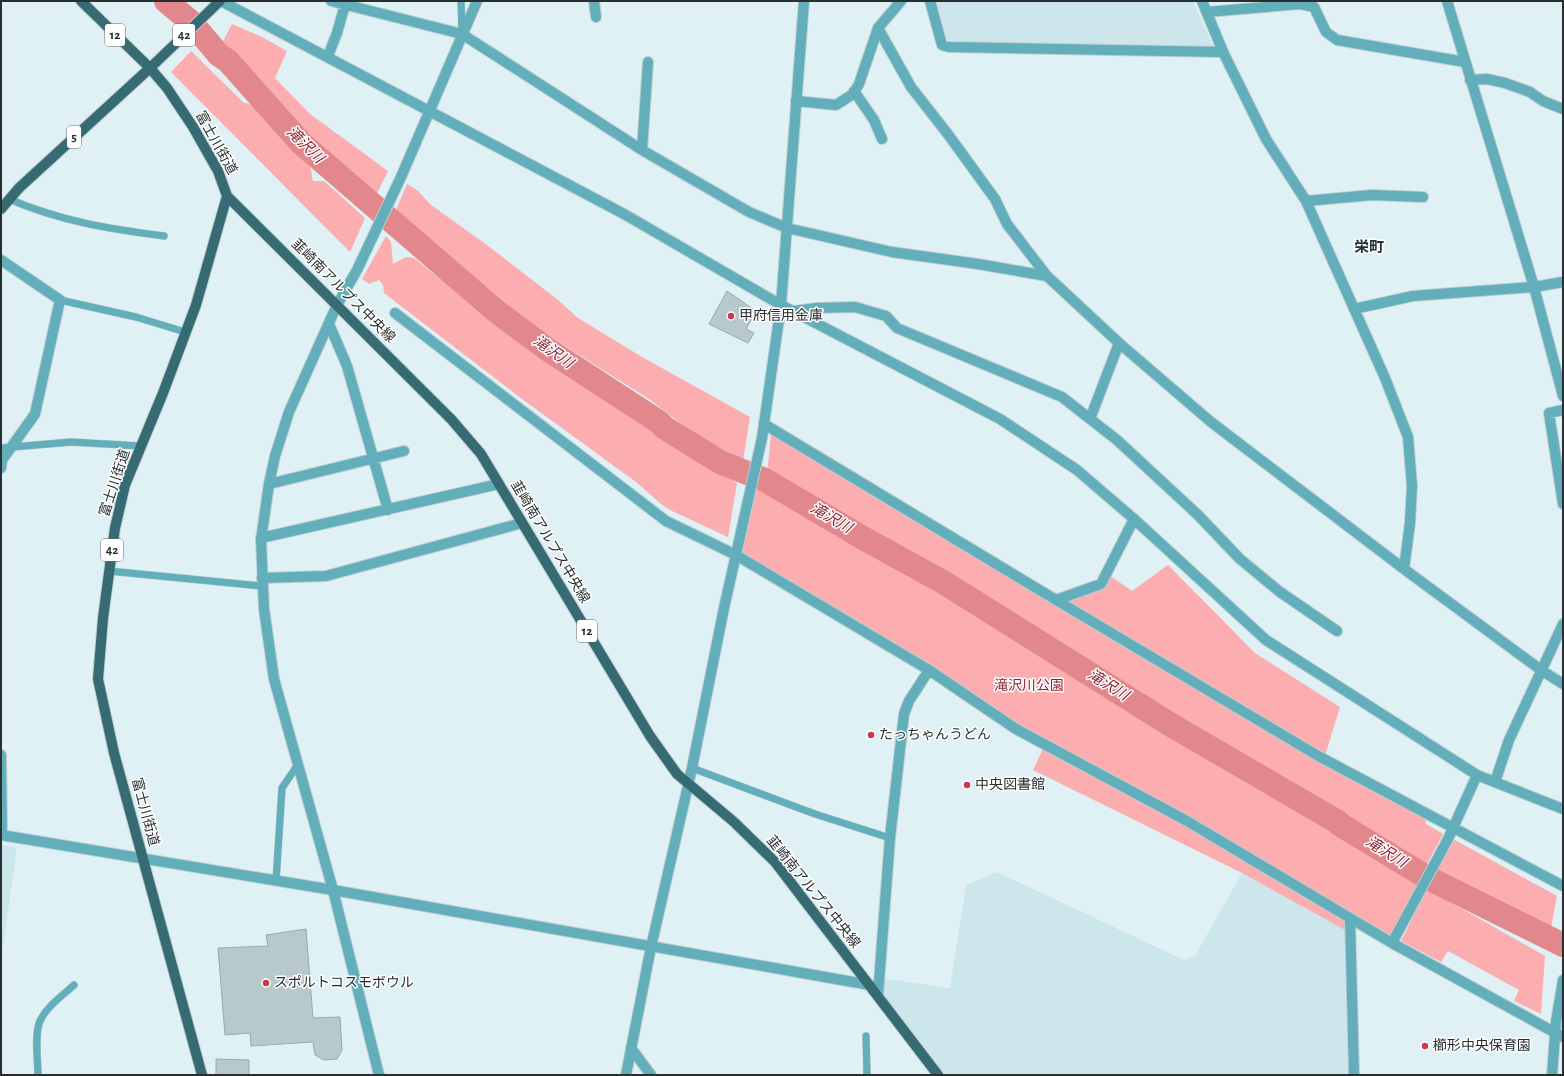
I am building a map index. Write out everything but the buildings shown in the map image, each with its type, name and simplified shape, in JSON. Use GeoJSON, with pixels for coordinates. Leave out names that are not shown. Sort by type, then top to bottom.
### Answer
{"type":"FeatureCollection","features":[{"type":"Feature","properties":{"kind":"main road","name":"12"},"geometry":{"type":"LineString","coordinates":[[81,1],[150,68]]}},
{"type":"Feature","properties":{"kind":"main road","name":"42"},"geometry":{"type":"LineString","coordinates":[[150,68],[221,1]]}},
{"type":"Feature","properties":{"kind":"main road","name":"富士川街道"},"geometry":{"type":"LineString","coordinates":[[150,68],[167,88],[193,127],[218,171],[227,196],[196,305],[126,485],[115,528],[102,618],[98,678],[114,752],[202,1075]]}},
{"type":"Feature","properties":{"kind":"main road","name":"5"},"geometry":{"type":"LineString","coordinates":[[1,209],[9,199],[150,68]]}},
{"type":"Feature","properties":{"kind":"main road","name":"韮崎南アルプス中央線"},"geometry":{"type":"LineString","coordinates":[[227,196],[451,419],[481,454],[650,736],[677,774],[734,822],[775,862],[938,1075]]}},
{"type":"Feature","properties":{"kind":"street"},"geometry":{"type":"LineString","coordinates":[[221,1],[328,56],[624,214],[781,304],[1000,419],[1077,470],[1134,519],[1266,640],[1476,775],[1563,810]]}},
{"type":"Feature","properties":{"kind":"street"},"geometry":{"type":"LineString","coordinates":[[331,1],[346,3],[462,34],[642,150],[749,212],[787,228],[892,252],[978,264],[1047,276]]}},
{"type":"Feature","properties":{"kind":"street"},"geometry":{"type":"LineString","coordinates":[[379,1075],[333,890],[297,766],[274,679],[264,609],[261,538],[269,484],[275,456],[289,412],[337,305],[357,270],[401,177],[477,1]]}},
{"type":"Feature","properties":{"kind":"street"},"geometry":{"type":"LineString","coordinates":[[594,1],[596,17]]}},
{"type":"Feature","properties":{"kind":"street"},"geometry":{"type":"LineString","coordinates":[[626,1075],[651,947],[692,768],[762,438],[781,304],[804,1]]}},
{"type":"Feature","properties":{"kind":"street"},"geometry":{"type":"LineString","coordinates":[[796,101],[836,105],[854,91],[859,84],[878,28],[901,1]]}},
{"type":"Feature","properties":{"kind":"street"},"geometry":{"type":"LineString","coordinates":[[930,1],[942,45],[949,47],[1223,52]]}},
{"type":"Feature","properties":{"kind":"street"},"geometry":{"type":"LineString","coordinates":[[1202,1],[1223,52],[1266,139],[1306,200],[1385,378],[1408,438],[1412,486],[1410,523],[1404,569]]}},
{"type":"Feature","properties":{"kind":"street"},"geometry":{"type":"LineString","coordinates":[[1447,1],[1534,287],[1563,396]]}},
{"type":"Feature","properties":{"kind":"street"},"geometry":{"type":"LineString","coordinates":[[328,56],[346,3]]}},
{"type":"Feature","properties":{"kind":"street"},"geometry":{"type":"LineString","coordinates":[[1206,12],[1300,4],[1314,7],[1326,32],[1337,40],[1465,62]]}},
{"type":"Feature","properties":{"kind":"street"},"geometry":{"type":"LineString","coordinates":[[878,28],[911,87],[991,193],[1007,224],[1047,276],[1119,343],[1211,422],[1404,569],[1541,670],[1563,684]]}},
{"type":"Feature","properties":{"kind":"street"},"geometry":{"type":"LineString","coordinates":[[642,150],[648,62]]}},
{"type":"Feature","properties":{"kind":"street"},"geometry":{"type":"LineString","coordinates":[[1470,80],[1487,80],[1505,83],[1530,92],[1544,101],[1563,109]]}},
{"type":"Feature","properties":{"kind":"street"},"geometry":{"type":"LineString","coordinates":[[854,91],[874,120],[882,140]]}},
{"type":"Feature","properties":{"kind":"street"},"geometry":{"type":"LineString","coordinates":[[1306,200],[1372,195],[1424,197]]}},
{"type":"Feature","properties":{"kind":"street"},"geometry":{"type":"LineString","coordinates":[[1,260],[60,300],[35,414],[6,447],[1,468]]}},
{"type":"Feature","properties":{"kind":"street"},"geometry":{"type":"LineString","coordinates":[[1354,309],[1413,296],[1534,287],[1563,282]]}},
{"type":"Feature","properties":{"kind":"street"},"geometry":{"type":"LineString","coordinates":[[794,311],[818,308],[855,307],[886,316],[897,328],[1062,397],[1117,440],[1192,510],[1240,559],[1280,592],[1337,631]]}},
{"type":"Feature","properties":{"kind":"street"},"geometry":{"type":"LineString","coordinates":[[395,313],[666,521],[736,555],[929,670],[1016,728],[1187,821],[1392,944],[1558,1030]]}},
{"type":"Feature","properties":{"kind":"street"},"geometry":{"type":"LineString","coordinates":[[329,324],[347,366],[388,510]]}},
{"type":"Feature","properties":{"kind":"street"},"geometry":{"type":"LineString","coordinates":[[1090,418],[1119,343]]}},
{"type":"Feature","properties":{"kind":"street"},"geometry":{"type":"LineString","coordinates":[[1563,410],[1549,413],[1563,504]]}},
{"type":"Feature","properties":{"kind":"street"},"geometry":{"type":"LineString","coordinates":[[764,424],[1320,757],[1563,886]]}},
{"type":"Feature","properties":{"kind":"street"},"geometry":{"type":"LineString","coordinates":[[269,484],[404,451]]}},
{"type":"Feature","properties":{"kind":"street"},"geometry":{"type":"LineString","coordinates":[[261,538],[499,484]]}},
{"type":"Feature","properties":{"kind":"street"},"geometry":{"type":"LineString","coordinates":[[1056,600],[1101,584],[1134,519]]}},
{"type":"Feature","properties":{"kind":"street"},"geometry":{"type":"LineString","coordinates":[[262,582],[326,576],[522,523]]}},
{"type":"Feature","properties":{"kind":"street"},"geometry":{"type":"LineString","coordinates":[[1495,782],[1509,740],[1563,624]]}},
{"type":"Feature","properties":{"kind":"street"},"geometry":{"type":"LineString","coordinates":[[878,995],[890,838],[904,714],[909,701],[929,670]]}},
{"type":"Feature","properties":{"kind":"street"},"geometry":{"type":"LineString","coordinates":[[1,755],[2,835],[142,857],[333,890],[870,985]]}},
{"type":"Feature","properties":{"kind":"street"},"geometry":{"type":"LineString","coordinates":[[1392,944],[1448,839],[1476,775]]}},
{"type":"Feature","properties":{"kind":"street"},"geometry":{"type":"LineString","coordinates":[[1350,919],[1354,1075]]}},
{"type":"Feature","properties":{"kind":"street"},"geometry":{"type":"LineString","coordinates":[[1552,1075],[1563,980]]}},
{"type":"Feature","properties":{"kind":"street"},"geometry":{"type":"LineString","coordinates":[[631,1048],[652,1075]]}},
{"type":"Feature","properties":{"kind":"lane"},"geometry":{"type":"LineString","coordinates":[[461,1],[462,34]]}},
{"type":"Feature","properties":{"kind":"lane"},"geometry":{"type":"LineString","coordinates":[[9,199],[38,212],[68,220],[110,229],[164,236]]}},
{"type":"Feature","properties":{"kind":"lane"},"geometry":{"type":"LineString","coordinates":[[60,300],[136,317],[186,332]]}},
{"type":"Feature","properties":{"kind":"lane"},"geometry":{"type":"LineString","coordinates":[[6,447],[71,442],[142,446]]}},
{"type":"Feature","properties":{"kind":"lane"},"geometry":{"type":"LineString","coordinates":[[109,571],[262,582]]}},
{"type":"Feature","properties":{"kind":"lane"},"geometry":{"type":"LineString","coordinates":[[276,881],[282,788],[297,766]]}},
{"type":"Feature","properties":{"kind":"lane"},"geometry":{"type":"LineString","coordinates":[[692,768],[815,814],[890,838]]}},
{"type":"Feature","properties":{"kind":"lane"},"geometry":{"type":"LineString","coordinates":[[38,1075],[37,1031],[39,1022],[47,1010],[74,984]]}},
{"type":"Feature","properties":{"kind":"lane"},"geometry":{"type":"LineString","coordinates":[[866,1036],[867,1075]]}},
{"type":"Feature","properties":{"kind":"shaded area"},"geometry":{"type":"Polygon","coordinates":[[[936,1],[1193,1],[1214,48],[949,42],[942,37],[936,1]]]}},
{"type":"Feature","properties":{"kind":"shaded area"},"geometry":{"type":"Polygon","coordinates":[[[1,845],[15,847],[16,854],[1,961],[1,845]]]}},
{"type":"Feature","properties":{"kind":"shaded area"},"geometry":{"type":"Polygon","coordinates":[[[997,872],[1184,960],[1195,956],[1242,873],[1344,929],[1348,1075],[943,1075],[879,991],[881,978],[950,988],[966,885],[997,872]]]}},
{"type":"Feature","properties":{"kind":"green space"},"geometry":{"type":"Polygon","coordinates":[[[232,24],[260,36],[287,51],[275,78],[310,114],[388,171],[375,197],[357,185],[297,133],[220,47],[232,24]]]}},
{"type":"Feature","properties":{"kind":"green space"},"geometry":{"type":"Polygon","coordinates":[[[191,51],[244,103],[257,108],[264,119],[268,121],[310,165],[313,181],[324,181],[365,218],[350,252],[171,72],[191,51]]]}},
{"type":"Feature","properties":{"kind":"green space"},"geometry":{"type":"Polygon","coordinates":[[[407,184],[417,190],[431,205],[487,245],[558,300],[578,318],[642,357],[750,417],[743,461],[696,435],[649,399],[546,334],[497,298],[394,215],[407,184]]]}},
{"type":"Feature","properties":{"kind":"green space"},"geometry":{"type":"Polygon","coordinates":[[[386,236],[391,242],[393,264],[406,257],[414,258],[495,322],[602,397],[686,450],[697,461],[705,462],[737,483],[728,537],[672,511],[661,504],[636,482],[518,396],[384,293],[383,285],[379,280],[369,284],[362,279],[386,236]]]}},
{"type":"Feature","properties":{"kind":"green space","name":"滝沢川公園"},"geometry":{"type":"Polygon","coordinates":[[[771,434],[1057,604],[1109,575],[1132,591],[1168,565],[1255,653],[1340,707],[1324,759],[1425,813],[1426,824],[1443,834],[1426,866],[1018,625],[1021,617],[1004,614],[767,474],[771,434]]]}},
{"type":"Feature","properties":{"kind":"green space","name":"滝沢川公園"},"geometry":{"type":"Polygon","coordinates":[[[754,473],[863,538],[933,576],[1157,716],[1338,822],[1400,862],[1422,889],[1392,943],[1022,732],[736,555],[754,473]]]}},
{"type":"Feature","properties":{"kind":"green space"},"geometry":{"type":"Polygon","coordinates":[[[1044,747],[1183,822],[1347,921],[1347,931],[1242,873],[1033,770],[1044,747]]]}},
{"type":"Feature","properties":{"kind":"green space"},"geometry":{"type":"Polygon","coordinates":[[[1451,838],[1557,896],[1550,933],[1436,871],[1451,838]]]}},
{"type":"Feature","properties":{"kind":"green space"},"geometry":{"type":"Polygon","coordinates":[[[1427,889],[1545,956],[1541,1014],[1514,1001],[1519,990],[1448,951],[1441,962],[1401,941],[1427,889]]]}},
{"type":"Feature","properties":{"kind":"waterway","name":"滝沢川"},"geometry":{"type":"LineString","coordinates":[[166,1],[191,22],[219,55],[228,61],[301,143],[496,311],[547,349],[659,422],[665,428],[720,462],[765,480],[863,538],[943,582],[1171,725],[1338,822],[1428,878],[1563,945]]}},
{"type":"Feature","properties":{"kind":"place","name":"甲府信用金庫"},"geometry":{"type":"Point","coordinates":[731,316]}},
{"type":"Feature","properties":{"kind":"place","name":"たっちゃんうどん"},"geometry":{"type":"Point","coordinates":[871,735]}},
{"type":"Feature","properties":{"kind":"place","name":"中央図書館"},"geometry":{"type":"Point","coordinates":[967,785]}},
{"type":"Feature","properties":{"kind":"place","name":"スポルトコスモボウル"},"geometry":{"type":"Point","coordinates":[266,983]}},
{"type":"Feature","properties":{"kind":"place","name":"櫛形中央保育園"},"geometry":{"type":"Point","coordinates":[1425,1046]}},
{"type":"Feature","properties":{"kind":"district","name":"栄町"},"geometry":{"type":"Point","coordinates":[1369,247]}}]}
